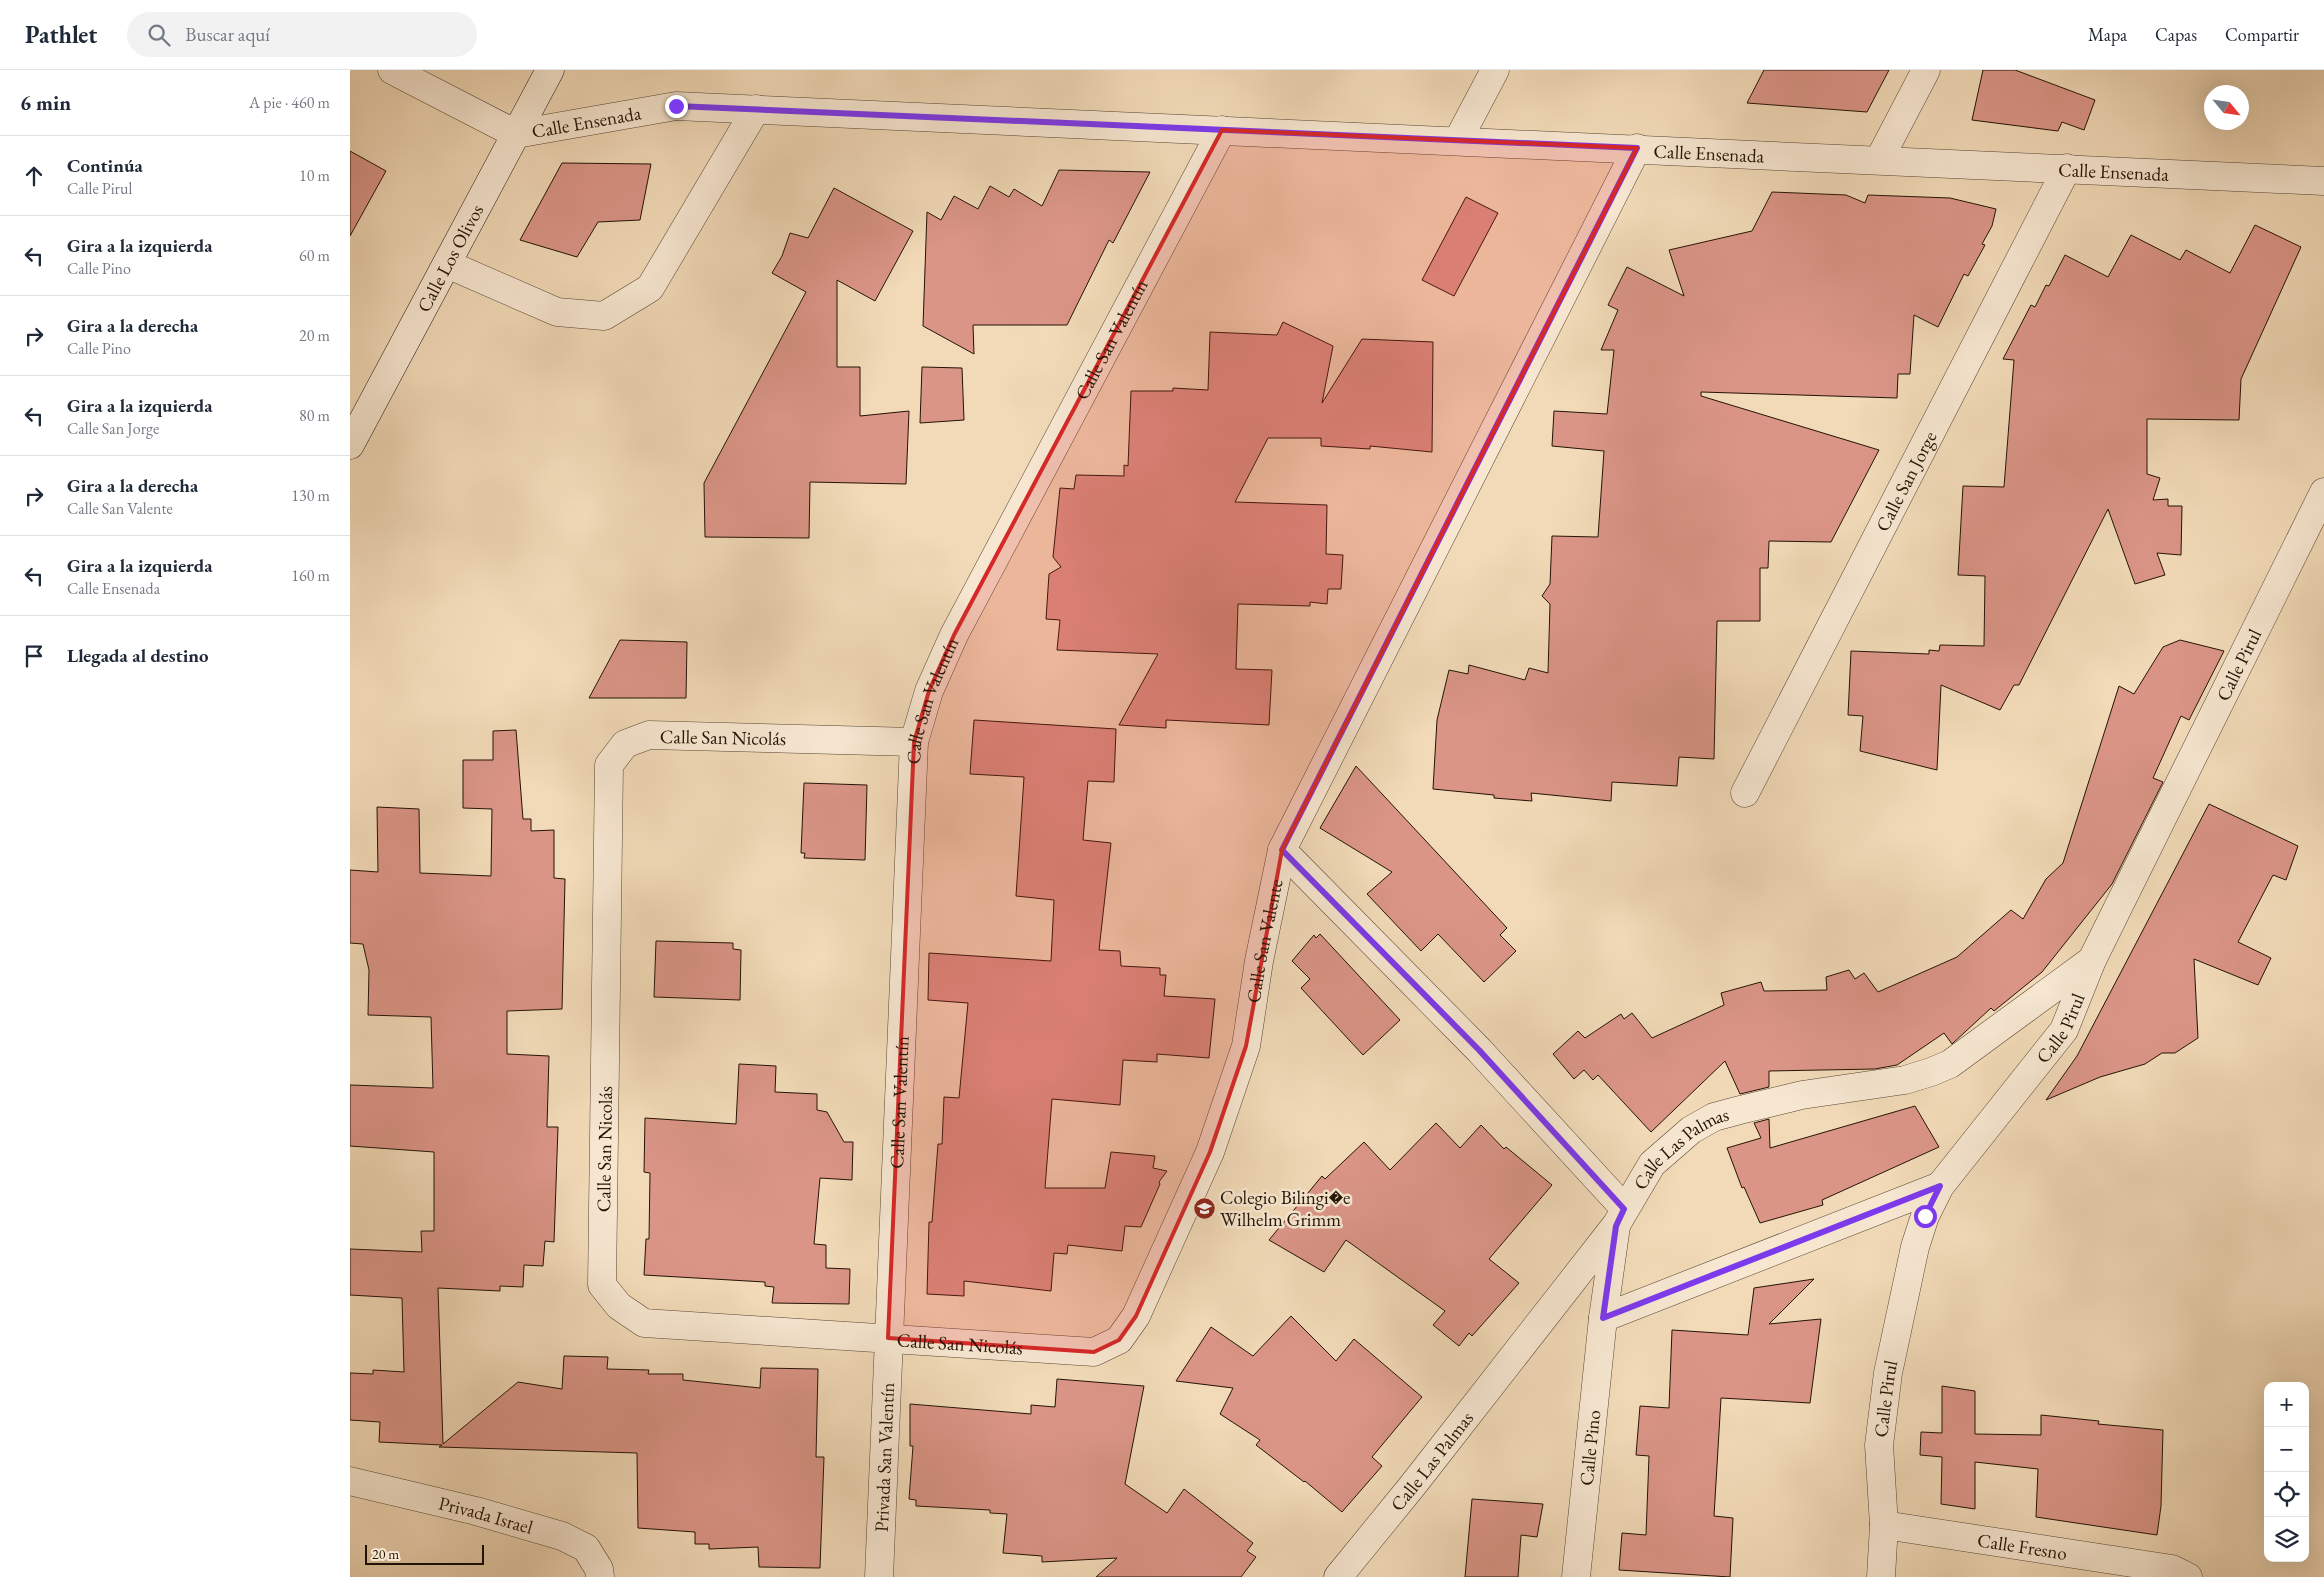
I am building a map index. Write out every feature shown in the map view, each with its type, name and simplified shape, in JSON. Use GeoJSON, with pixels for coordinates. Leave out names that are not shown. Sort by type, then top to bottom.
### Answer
{"type":"FeatureCollection","features":[{"type":"Feature","properties":{"kind":"street","name":"Calle Ensenada"},"geometry":{"type":"LineString","coordinates":[[392,70],[516,134],[676,106],[1637,148],[2324,181]]}},
{"type":"Feature","properties":{"kind":"street","name":"Calle Los Olivos"},"geometry":{"type":"LineString","coordinates":[[350,445],[550,70]]}},
{"type":"Feature","properties":{"kind":"street"},"geometry":{"type":"LineString","coordinates":[[1458,140],[1495,70]]}},
{"type":"Feature","properties":{"kind":"street"},"geometry":{"type":"LineString","coordinates":[[1879,160],[1926,70]]}},
{"type":"Feature","properties":{"kind":"street"},"geometry":{"type":"LineString","coordinates":[[447,264],[557,312],[604,316],[650,288],[756,109]]}},
{"type":"Feature","properties":{"kind":"street","name":"Calle San Valentín"},"geometry":{"type":"LineString","coordinates":[[888,1338],[914,742],[929,690],[954,635],[1222,130]]}},
{"type":"Feature","properties":{"kind":"street","name":"Calle San Valente"},"geometry":{"type":"LineString","coordinates":[[1136,1316],[1210,1152],[1246,1046],[1259,961],[1282,850],[1637,148]]}},
{"type":"Feature","properties":{"kind":"street","name":"Calle San Jorge"},"geometry":{"type":"LineString","coordinates":[[1745,794],[2067,168]]}},
{"type":"Feature","properties":{"kind":"street","name":"Calle Pirul"},"geometry":{"type":"LineString","coordinates":[[1881,1577],[1884,1525],[1879,1445],[1888,1373],[1915,1247],[1925,1216],[1940,1186],[2064,1030],[2092,960],[2324,492]]}},
{"type":"Feature","properties":{"kind":"street","name":"Calle San Nicolás"},"geometry":{"type":"LineString","coordinates":[[914,742],[649,735],[625,744],[609,765],[602,1285],[619,1306],[644,1323],[1094,1352],[1119,1340],[1136,1316]]}},
{"type":"Feature","properties":{"kind":"street"},"geometry":{"type":"LineString","coordinates":[[1282,850],[1479,1050],[1520,1095],[1620,1217]]}},
{"type":"Feature","properties":{"kind":"street","name":"Calle Las Palmas"},"geometry":{"type":"LineString","coordinates":[[1338,1577],[1420,1477],[1620,1217],[1652,1164],[1691,1130],[1714,1117],[1802,1095],[1905,1080],[1950,1064],[2092,960]]}},
{"type":"Feature","properties":{"kind":"street"},"geometry":{"type":"LineString","coordinates":[[1603,1318],[1940,1186]]}},
{"type":"Feature","properties":{"kind":"street","name":"Calle Pino"},"geometry":{"type":"LineString","coordinates":[[1576,1577],[1603,1318],[1620,1217]]}},
{"type":"Feature","properties":{"kind":"street","name":"Privada San Valentín"},"geometry":{"type":"LineString","coordinates":[[879,1577],[888,1338]]}},
{"type":"Feature","properties":{"kind":"street","name":"Privada Israel"},"geometry":{"type":"LineString","coordinates":[[350,1481],[476,1511],[562,1536],[586,1548],[599,1569],[600,1577]]}},
{"type":"Feature","properties":{"kind":"street","name":"Calle Fresno"},"geometry":{"type":"LineString","coordinates":[[1884,1525],[2172,1569],[2188,1577]]}},
{"type":"Feature","properties":{"kind":"highlighted area"},"geometry":{"type":"Polygon","coordinates":[[[1222,130],[1637,148],[1282,850],[1246,1046],[1210,1152],[1136,1316],[1119,1340],[1094,1352],[888,1338],[914,742],[929,691],[954,635],[1222,130]]]}},
{"type":"Feature","properties":{"kind":"building"},"geometry":{"type":"Polygon","coordinates":[[[1764,70],[1889,70],[1867,112],[1747,103],[1764,70]]]}},
{"type":"Feature","properties":{"kind":"building"},"geometry":{"type":"Polygon","coordinates":[[[1983,70],[2015,70],[2095,100],[2084,130],[2062,122],[2058,131],[1972,120],[1983,70]]]}},
{"type":"Feature","properties":{"kind":"building"},"geometry":{"type":"Polygon","coordinates":[[[350,151],[386,171],[350,236],[350,151]]]}},
{"type":"Feature","properties":{"kind":"building"},"geometry":{"type":"Polygon","coordinates":[[[562,163],[651,164],[640,220],[598,222],[577,257],[520,240],[562,163]]]}},
{"type":"Feature","properties":{"kind":"building"},"geometry":{"type":"Polygon","coordinates":[[[1059,170],[1150,172],[1113,243],[1109,240],[1067,325],[973,325],[974,354],[923,326],[927,212],[941,220],[954,196],[978,209],[990,186],[1009,197],[1014,189],[1042,206],[1059,170]]]}},
{"type":"Feature","properties":{"kind":"building"},"geometry":{"type":"Polygon","coordinates":[[[834,188],[913,231],[875,301],[837,280],[837,367],[860,367],[860,416],[909,411],[906,484],[810,482],[809,538],[705,537],[704,483],[806,292],[772,273],[782,256],[790,233],[808,238],[834,188]]]}},
{"type":"Feature","properties":{"kind":"building"},"geometry":{"type":"Polygon","coordinates":[[[1772,192],[1846,195],[1865,203],[1868,195],[1950,198],[1996,209],[1992,226],[1982,244],[1985,245],[1968,276],[1964,274],[1938,327],[1914,315],[1910,374],[1898,374],[1897,398],[1701,392],[1701,396],[1879,450],[1831,542],[1769,541],[1768,568],[1760,568],[1760,621],[1717,621],[1714,759],[1679,757],[1677,786],[1612,782],[1611,801],[1531,793],[1532,801],[1494,798],[1494,795],[1433,789],[1437,720],[1449,670],[1468,674],[1469,665],[1525,680],[1529,668],[1548,673],[1550,604],[1542,596],[1550,584],[1552,536],[1598,537],[1604,451],[1552,446],[1554,411],[1607,414],[1614,350],[1601,350],[1618,310],[1608,305],[1627,267],[1684,296],[1669,250],[1752,231],[1772,192]]]}},
{"type":"Feature","properties":{"kind":"building"},"geometry":{"type":"Polygon","coordinates":[[[1466,197],[1498,213],[1454,296],[1422,280],[1466,197]]]}},
{"type":"Feature","properties":{"kind":"building"},"geometry":{"type":"Polygon","coordinates":[[[2255,225],[2301,247],[2241,379],[2239,420],[2147,419],[2147,474],[2160,478],[2153,500],[2168,499],[2168,506],[2182,506],[2181,555],[2157,553],[2165,575],[2135,584],[2108,509],[2019,685],[2014,685],[2000,710],[1941,685],[1937,770],[1860,751],[1863,716],[1848,715],[1851,651],[1929,654],[1929,650],[1939,651],[1940,645],[1984,646],[1985,576],[1958,575],[1963,486],[2004,487],[2014,360],[2003,359],[2031,305],[2035,307],[2046,285],[2049,286],[2065,255],[2108,277],[2131,235],[2180,260],[2186,250],[2230,273],[2255,225]]]}},
{"type":"Feature","properties":{"kind":"building"},"geometry":{"type":"Polygon","coordinates":[[[1283,322],[1333,346],[1322,403],[1362,339],[1433,342],[1432,452],[1370,446],[1370,449],[1321,446],[1321,438],[1268,438],[1235,502],[1327,505],[1326,554],[1343,555],[1341,589],[1328,589],[1327,604],[1310,602],[1310,606],[1238,604],[1236,669],[1272,670],[1269,725],[1166,720],[1166,728],[1119,725],[1158,654],[1057,650],[1060,620],[1046,619],[1049,574],[1061,567],[1053,557],[1060,488],[1074,489],[1076,475],[1124,476],[1124,465],[1128,466],[1131,391],[1173,391],[1173,388],[1208,390],[1210,332],[1277,335],[1283,322]]]}},
{"type":"Feature","properties":{"kind":"building"},"geometry":{"type":"Polygon","coordinates":[[[922,367],[962,368],[964,420],[920,423],[922,367]]]}},
{"type":"Feature","properties":{"kind":"building"},"geometry":{"type":"Polygon","coordinates":[[[620,640],[687,642],[686,698],[589,698],[620,640]]]}},
{"type":"Feature","properties":{"kind":"building"},"geometry":{"type":"Polygon","coordinates":[[[2180,640],[2224,651],[2189,720],[2181,716],[2153,778],[2163,782],[2112,884],[2042,972],[1994,1011],[1991,1008],[1952,1044],[1944,1033],[1897,1065],[1875,1069],[1769,1071],[1769,1087],[1740,1094],[1725,1061],[1651,1132],[1598,1075],[1593,1080],[1584,1070],[1574,1079],[1553,1054],[1578,1031],[1585,1038],[1621,1014],[1624,1019],[1632,1013],[1652,1038],[1724,1005],[1721,993],[1761,982],[1764,991],[1827,990],[1826,977],[1849,970],[1855,979],[1864,973],[1878,992],[1957,957],[2011,910],[2023,919],[2046,879],[2063,863],[2119,686],[2134,694],[2163,647],[2180,640]]]}},
{"type":"Feature","properties":{"kind":"building"},"geometry":{"type":"Polygon","coordinates":[[[974,720],[1116,729],[1114,782],[1088,781],[1083,840],[1111,843],[1099,950],[1120,951],[1121,966],[1160,968],[1160,975],[1166,975],[1164,996],[1215,999],[1209,1058],[1157,1054],[1157,1062],[1123,1060],[1120,1105],[1052,1099],[1045,1188],[1105,1188],[1111,1152],[1155,1156],[1153,1168],[1167,1171],[1159,1182],[1160,1184],[1141,1227],[1125,1226],[1122,1251],[1068,1245],[1067,1254],[1054,1253],[1051,1291],[964,1281],[964,1296],[927,1294],[929,1222],[932,1222],[938,1144],[942,1144],[944,1097],[959,1098],[968,1003],[928,1000],[929,953],[1051,961],[1054,900],[1016,896],[1024,777],[970,774],[974,720]]]}},
{"type":"Feature","properties":{"kind":"building"},"geometry":{"type":"Polygon","coordinates":[[[516,730],[523,819],[531,819],[531,831],[554,830],[554,878],[565,879],[562,1009],[507,1011],[507,1054],[549,1056],[547,1127],[558,1127],[554,1242],[545,1241],[543,1266],[524,1265],[523,1287],[500,1286],[500,1291],[438,1288],[443,1444],[518,1382],[562,1389],[564,1356],[608,1357],[607,1369],[649,1370],[648,1374],[683,1374],[683,1380],[760,1388],[761,1368],[818,1369],[816,1457],[824,1457],[820,1568],[759,1567],[758,1547],[709,1549],[709,1544],[695,1544],[695,1532],[638,1528],[637,1453],[439,1447],[442,1445],[379,1442],[380,1422],[350,1420],[350,1373],[373,1374],[373,1370],[404,1372],[402,1298],[350,1295],[350,1249],[422,1252],[421,1231],[434,1231],[434,1152],[350,1146],[350,1085],[433,1088],[431,1017],[368,1015],[369,970],[363,944],[350,943],[350,870],[378,872],[377,807],[419,809],[420,873],[491,876],[492,809],[463,808],[463,760],[493,760],[493,731],[516,730]]]}},
{"type":"Feature","properties":{"kind":"building"},"geometry":{"type":"Polygon","coordinates":[[[1356,766],[1507,928],[1500,935],[1516,951],[1484,982],[1438,934],[1421,951],[1367,894],[1392,872],[1320,828],[1356,766]]]}},
{"type":"Feature","properties":{"kind":"building"},"geometry":{"type":"Polygon","coordinates":[[[804,783],[867,785],[865,860],[804,858],[805,853],[801,853],[804,783]]]}},
{"type":"Feature","properties":{"kind":"building"},"geometry":{"type":"Polygon","coordinates":[[[2209,804],[2298,846],[2286,880],[2273,875],[2238,942],[2271,958],[2258,985],[2194,959],[2198,1038],[2175,1053],[2162,1053],[2145,1064],[2100,1077],[2046,1100],[2077,1056],[2209,804]]]}},
{"type":"Feature","properties":{"kind":"building"},"geometry":{"type":"Polygon","coordinates":[[[1320,934],[1400,1020],[1363,1055],[1301,988],[1310,979],[1292,961],[1314,935],[1316,938],[1320,934]]]}},
{"type":"Feature","properties":{"kind":"building"},"geometry":{"type":"Polygon","coordinates":[[[656,941],[733,943],[733,949],[741,950],[740,1000],[654,997],[656,941]]]}},
{"type":"Feature","properties":{"kind":"building"},"geometry":{"type":"Polygon","coordinates":[[[739,1064],[776,1066],[775,1092],[817,1094],[817,1110],[827,1112],[844,1142],[853,1142],[852,1180],[820,1178],[814,1244],[826,1245],[826,1268],[850,1269],[849,1304],[772,1303],[774,1287],[765,1286],[765,1282],[644,1275],[646,1239],[649,1239],[650,1173],[644,1172],[645,1118],[736,1124],[739,1064]]]}},
{"type":"Feature","properties":{"kind":"building"},"geometry":{"type":"Polygon","coordinates":[[[1915,1106],[1939,1147],[1822,1200],[1823,1205],[1760,1223],[1744,1187],[1742,1188],[1727,1148],[1761,1138],[1754,1123],[1769,1119],[1770,1148],[1915,1106]]]}},
{"type":"Feature","properties":{"kind":"building"},"geometry":{"type":"Polygon","coordinates":[[[1436,1123],[1460,1148],[1481,1125],[1504,1149],[1506,1147],[1552,1185],[1489,1259],[1519,1283],[1472,1336],[1469,1333],[1459,1346],[1433,1325],[1445,1311],[1346,1240],[1324,1272],[1269,1240],[1322,1176],[1325,1179],[1364,1142],[1390,1170],[1436,1123]]]}},
{"type":"Feature","properties":{"kind":"building"},"geometry":{"type":"Polygon","coordinates":[[[1814,1279],[1769,1324],[1821,1319],[1810,1403],[1721,1398],[1714,1516],[1733,1518],[1730,1577],[1619,1570],[1622,1533],[1646,1535],[1649,1456],[1636,1455],[1640,1406],[1669,1408],[1672,1330],[1748,1335],[1754,1288],[1814,1279]]]}},
{"type":"Feature","properties":{"kind":"building"},"geometry":{"type":"Polygon","coordinates":[[[1291,1316],[1336,1361],[1354,1339],[1422,1397],[1372,1457],[1382,1466],[1342,1512],[1305,1481],[1256,1445],[1260,1440],[1220,1414],[1233,1388],[1176,1381],[1211,1327],[1253,1356],[1291,1316]]]}},
{"type":"Feature","properties":{"kind":"building"},"geometry":{"type":"Polygon","coordinates":[[[1057,1379],[1144,1386],[1125,1484],[1167,1513],[1184,1489],[1253,1543],[1247,1551],[1256,1557],[1241,1577],[1096,1577],[1117,1558],[1042,1562],[1042,1556],[1003,1553],[1007,1514],[990,1513],[990,1510],[916,1506],[916,1500],[909,1499],[913,1446],[910,1446],[910,1404],[1031,1414],[1031,1405],[1055,1407],[1057,1379]]]}},
{"type":"Feature","properties":{"kind":"building"},"geometry":{"type":"Polygon","coordinates":[[[1942,1386],[1975,1391],[1975,1434],[2041,1435],[2041,1415],[2099,1421],[2098,1424],[2163,1430],[2161,1506],[2157,1535],[2036,1517],[2038,1469],[1975,1462],[1975,1509],[1941,1504],[1942,1457],[1920,1455],[1921,1432],[1942,1433],[1942,1386]]]}},
{"type":"Feature","properties":{"kind":"building"},"geometry":{"type":"Polygon","coordinates":[[[1472,1499],[1543,1504],[1537,1537],[1521,1535],[1518,1577],[1465,1577],[1472,1499]]]}},
{"type":"Feature","properties":{"kind":"place","name":"Colegio Bilingi�e Wilhelm Grimm"},"geometry":{"type":"Point","coordinates":[1204,1208]}},
{"type":"Feature","properties":{"kind":"route"},"geometry":{"type":"LineString","coordinates":[[676,106],[1637,148],[1282,850],[1479,1050],[1624,1209],[1616,1226],[1603,1318],[1940,1186],[1925,1216]]}}]}
